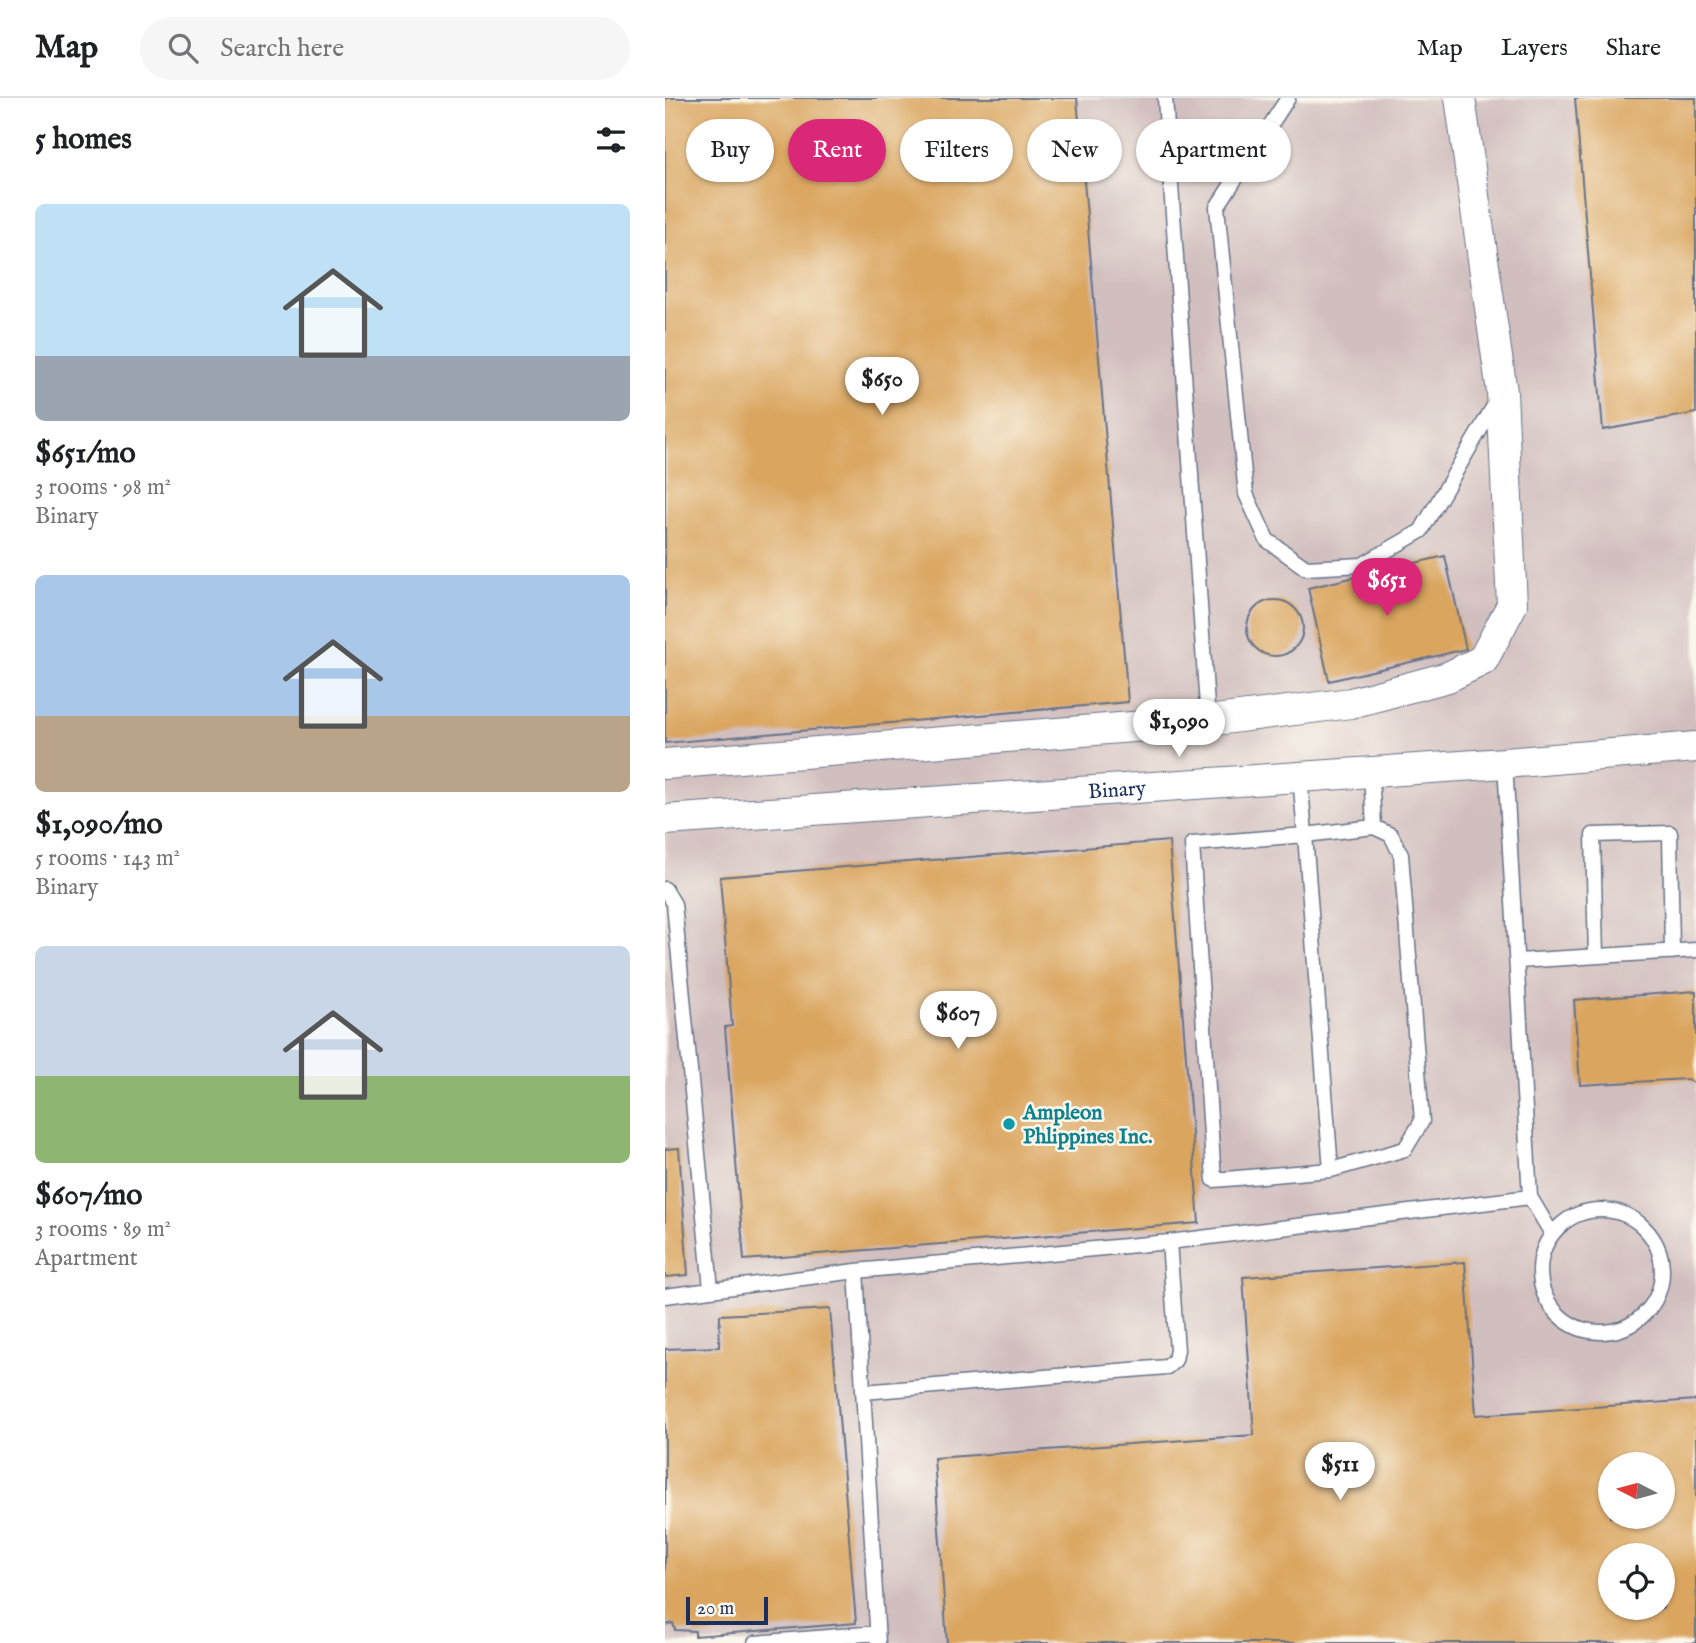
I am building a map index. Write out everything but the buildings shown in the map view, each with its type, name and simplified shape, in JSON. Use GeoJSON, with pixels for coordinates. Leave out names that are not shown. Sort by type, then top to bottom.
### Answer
{"type":"FeatureCollection","features":[{"type":"Feature","properties":{"kind":"street"},"geometry":{"type":"LineString","coordinates":[[665,764],[1208,721],[1351,703],[1448,677],[1483,660],[1511,605],[1502,392],[1460,98]]}},
{"type":"Feature","properties":{"kind":"street","name":"Binary"},"geometry":{"type":"LineString","coordinates":[[665,820],[1505,763],[1696,747]]}},
{"type":"Feature","properties":{"kind":"lane"},"geometry":{"type":"LineString","coordinates":[[1165,98],[1208,721]]}},
{"type":"Feature","properties":{"kind":"lane"},"geometry":{"type":"LineString","coordinates":[[1287,98],[1217,207],[1246,494],[1267,540],[1306,568],[1362,565],[1421,531],[1502,392]]}},
{"type":"Feature","properties":{"kind":"lane"},"geometry":{"type":"LineString","coordinates":[[1505,763],[1530,1197],[1552,1234]]}},
{"type":"Feature","properties":{"kind":"lane"},"geometry":{"type":"LineString","coordinates":[[1371,772],[1374,827]]}},
{"type":"Feature","properties":{"kind":"lane"},"geometry":{"type":"LineString","coordinates":[[1300,776],[1331,1170]]}},
{"type":"Feature","properties":{"kind":"lane"},"geometry":{"type":"LineString","coordinates":[[1374,827],[1391,835],[1401,855],[1422,1121],[1405,1149],[1331,1170],[1214,1180],[1192,844],[1374,827]]}},
{"type":"Feature","properties":{"kind":"lane"},"geometry":{"type":"LineString","coordinates":[[1597,956],[1593,835],[1670,833],[1672,953]]}},
{"type":"Feature","properties":{"kind":"lane"},"geometry":{"type":"LineString","coordinates":[[665,889],[674,904],[711,1289]]}},
{"type":"Feature","properties":{"kind":"lane"},"geometry":{"type":"LineString","coordinates":[[1518,961],[1696,950]]}},
{"type":"Feature","properties":{"kind":"lane"},"geometry":{"type":"LineString","coordinates":[[665,1296],[856,1271],[1169,1242],[1530,1197]]}},
{"type":"Feature","properties":{"kind":"lane"},"geometry":{"type":"LineString","coordinates":[[1607,1209],[1628,1216],[1645,1228],[1657,1246],[1662,1267],[1659,1288],[1650,1307],[1635,1322],[1618,1330],[1590,1331],[1564,1320],[1551,1306],[1542,1289],[1540,1270],[1543,1251],[1552,1234],[1577,1215],[1586,1211],[1607,1209]]}},
{"type":"Feature","properties":{"kind":"lane"},"geometry":{"type":"LineString","coordinates":[[863,1392],[1167,1367],[1174,1360],[1177,1350],[1169,1242]]}},
{"type":"Feature","properties":{"kind":"lane"},"geometry":{"type":"LineString","coordinates":[[755,1643],[877,1638],[856,1271]]}},
{"type":"Feature","properties":{"kind":"shaded area"},"geometry":{"type":"Polygon","coordinates":[[[665,98],[1696,98],[1696,1643],[665,1643],[665,98]]]}},
{"type":"Feature","properties":{"kind":"place","name":"Ampleon Phlippines Inc."},"geometry":{"type":"Point","coordinates":[1009,1124]}}]}
